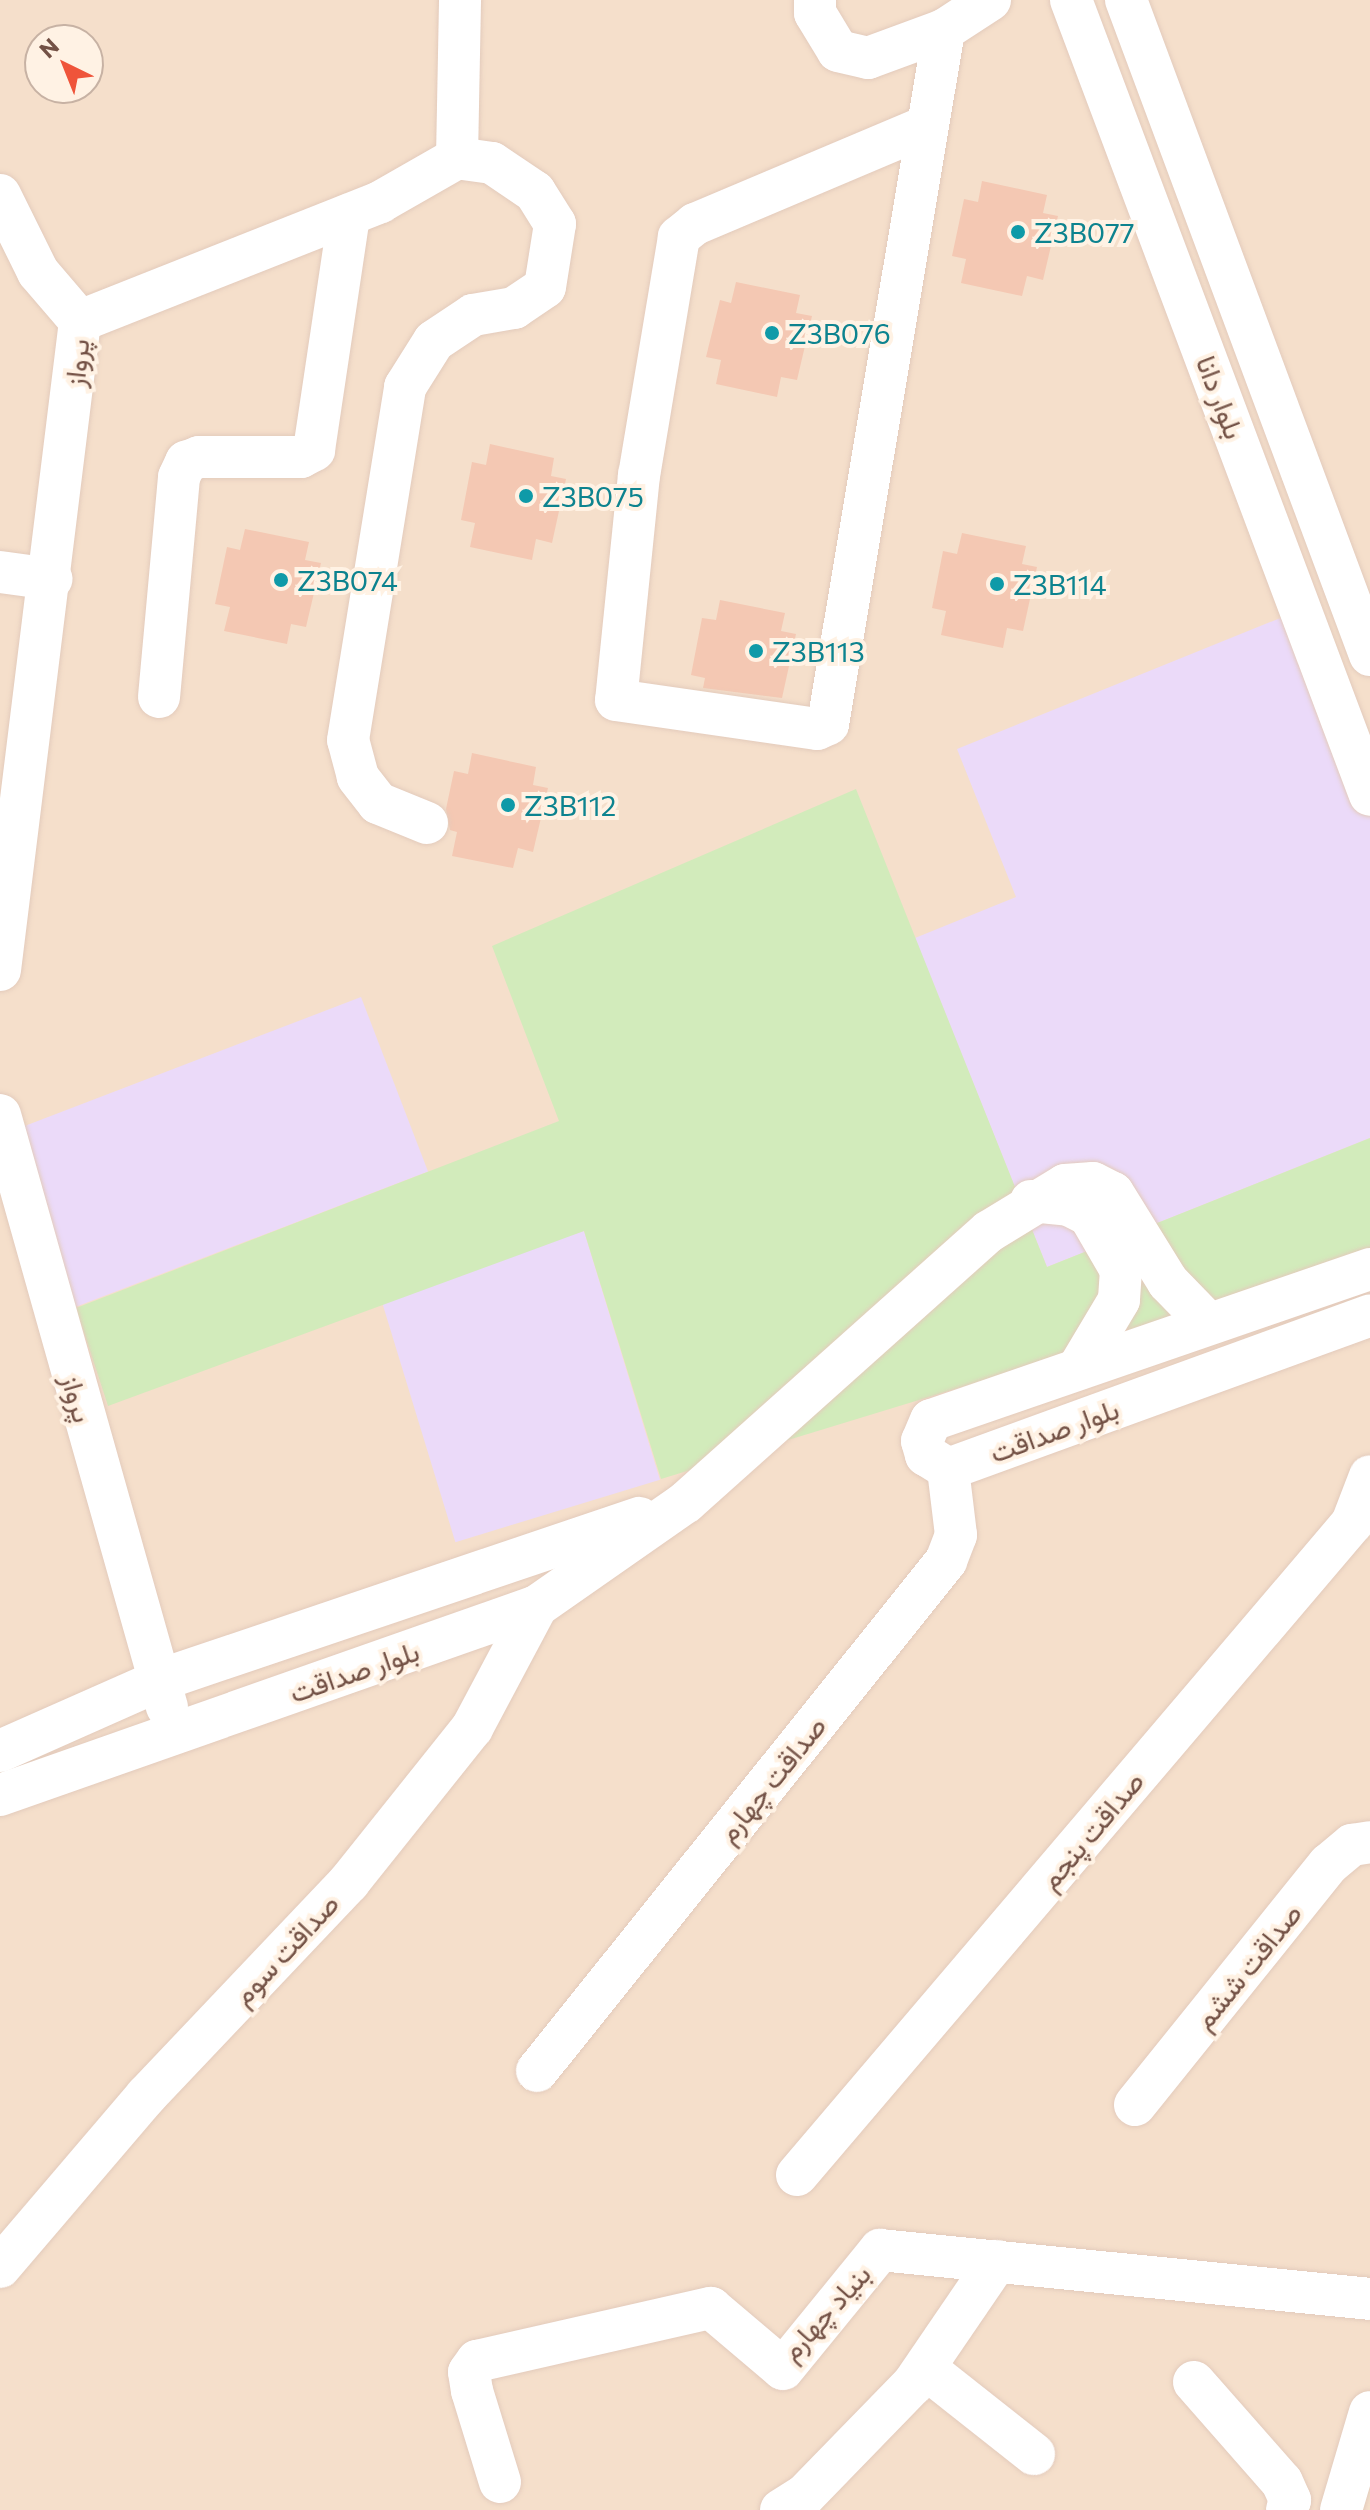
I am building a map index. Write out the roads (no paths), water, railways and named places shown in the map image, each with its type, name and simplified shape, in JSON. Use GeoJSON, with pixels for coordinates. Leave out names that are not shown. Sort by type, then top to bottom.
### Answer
{"type":"FeatureCollection","features":[{"type":"Feature","properties":{"kind":"street"},"geometry":{"type":"LineString","coordinates":[[427,823],[378,803],[358,777],[348,740],[405,387],[434,341],[473,315],[514,308],[545,287],[555,224],[525,184],[492,163],[457,158],[460,0]]}},
{"type":"Feature","properties":{"kind":"street"},"geometry":{"type":"LineString","coordinates":[[815,0],[815,13],[838,51],[868,58],[944,30],[990,0]]}},
{"type":"Feature","properties":{"kind":"street","name":"بلوار دانا"},"geometry":{"type":"LineString","coordinates":[[1071,0],[1370,795]]}},
{"type":"Feature","properties":{"kind":"street","name":"بلوار دانا"},"geometry":{"type":"LineString","coordinates":[[1126,0],[1370,655]]}},
{"type":"Feature","properties":{"kind":"street"},"geometry":{"type":"LineString","coordinates":[[927,126],[695,224],[679,237],[639,475],[616,700],[817,729],[828,724],[944,30]]}},
{"type":"Feature","properties":{"kind":"street","name":"پرواز"},"geometry":{"type":"LineString","coordinates":[[0,970],[52,579],[80,321],[349,215],[457,158]]}},
{"type":"Feature","properties":{"kind":"street"},"geometry":{"type":"LineString","coordinates":[[0,195],[38,272],[80,321]]}},
{"type":"Feature","properties":{"kind":"street"},"geometry":{"type":"LineString","coordinates":[[159,697],[179,477],[186,462],[199,457],[301,457],[314,450],[349,215]]}},
{"type":"Feature","properties":{"kind":"street"},"geometry":{"type":"LineString","coordinates":[[0,572],[52,579]]}},
{"type":"Feature","properties":{"kind":"street","name":"پرواز"},"geometry":{"type":"LineString","coordinates":[[0,1115],[9,1195],[174,1730]]}},
{"type":"Feature","properties":{"kind":"street","name":"بلوار صداقت"},"geometry":{"type":"LineString","coordinates":[[0,1795],[174,1730],[537,1606],[686,1502],[924,1287],[1031,1201],[1065,1185],[1093,1183],[1113,1193],[1168,1282],[1207,1322]]}},
{"type":"Feature","properties":{"kind":"street","name":"بلوار صداقت"},"geometry":{"type":"LineString","coordinates":[[1031,1201],[1069,1205],[1089,1215],[1121,1270],[1119,1300],[1079,1367]]}},
{"type":"Feature","properties":{"kind":"street"},"geometry":{"type":"LineString","coordinates":[[1355,1274],[1367,1326]]}},
{"type":"Feature","properties":{"kind":"street","name":"بلوار صداقت"},"geometry":{"type":"LineString","coordinates":[[1355,1274],[1207,1322],[931,1420],[922,1441],[926,1455],[948,1469],[1367,1326]]}},
{"type":"Feature","properties":{"kind":"street","name":"صداقت چهارم"},"geometry":{"type":"LineString","coordinates":[[537,2071],[946,1561],[956,1520],[948,1469]]}},
{"type":"Feature","properties":{"kind":"street","name":"صداقت پنجم"},"geometry":{"type":"LineString","coordinates":[[797,2175],[1352,1523],[1370,1476]]}},
{"type":"Feature","properties":{"kind":"street","name":"بلوار صداقت"},"geometry":{"type":"LineString","coordinates":[[0,1751],[160,1680],[686,1502]]}},
{"type":"Feature","properties":{"kind":"street","name":"صداقت سوم"},"geometry":{"type":"LineString","coordinates":[[0,2267],[146,2096],[358,1870],[472,1728],[537,1606]]}},
{"type":"Feature","properties":{"kind":"street"},"geometry":{"type":"LineString","coordinates":[[0,1743],[0,1751]]}},
{"type":"Feature","properties":{"kind":"street","name":"صداقت ششم"},"geometry":{"type":"LineString","coordinates":[[1135,2105],[1329,1864],[1352,1845],[1370,1842]]}},
{"type":"Feature","properties":{"kind":"street","name":"بنیاد چهارم"},"geometry":{"type":"LineString","coordinates":[[500,2482],[469,2372],[491,2354],[711,2308],[783,2369],[880,2250],[1370,2299]]}},
{"type":"Feature","properties":{"kind":"street"},"geometry":{"type":"LineString","coordinates":[[801,2505],[925,2368],[997,2261]]}},
{"type":"Feature","properties":{"kind":"street"},"geometry":{"type":"LineString","coordinates":[[925,2368],[1034,2454]]}},
{"type":"Feature","properties":{"kind":"street"},"geometry":{"type":"LineString","coordinates":[[1194,2382],[1282,2482],[1290,2500],[1287,2510]]}},
{"type":"Feature","properties":{"kind":"street"},"geometry":{"type":"LineString","coordinates":[[1341,2510],[1370,2412]]}},
{"type":"Feature","properties":{"kind":"place","name":"Z3B077"},"geometry":{"type":"Point","coordinates":[1018,232]}},
{"type":"Feature","properties":{"kind":"place","name":"Z3B076"},"geometry":{"type":"Point","coordinates":[772,333]}},
{"type":"Feature","properties":{"kind":"place","name":"Z3B075"},"geometry":{"type":"Point","coordinates":[526,496]}},
{"type":"Feature","properties":{"kind":"place","name":"Z3B074"},"geometry":{"type":"Point","coordinates":[281,580]}},
{"type":"Feature","properties":{"kind":"place","name":"Z3B114"},"geometry":{"type":"Point","coordinates":[997,584]}},
{"type":"Feature","properties":{"kind":"place","name":"Z3B113"},"geometry":{"type":"Point","coordinates":[756,651]}},
{"type":"Feature","properties":{"kind":"place","name":"Z3B112"},"geometry":{"type":"Point","coordinates":[508,805]}}]}
